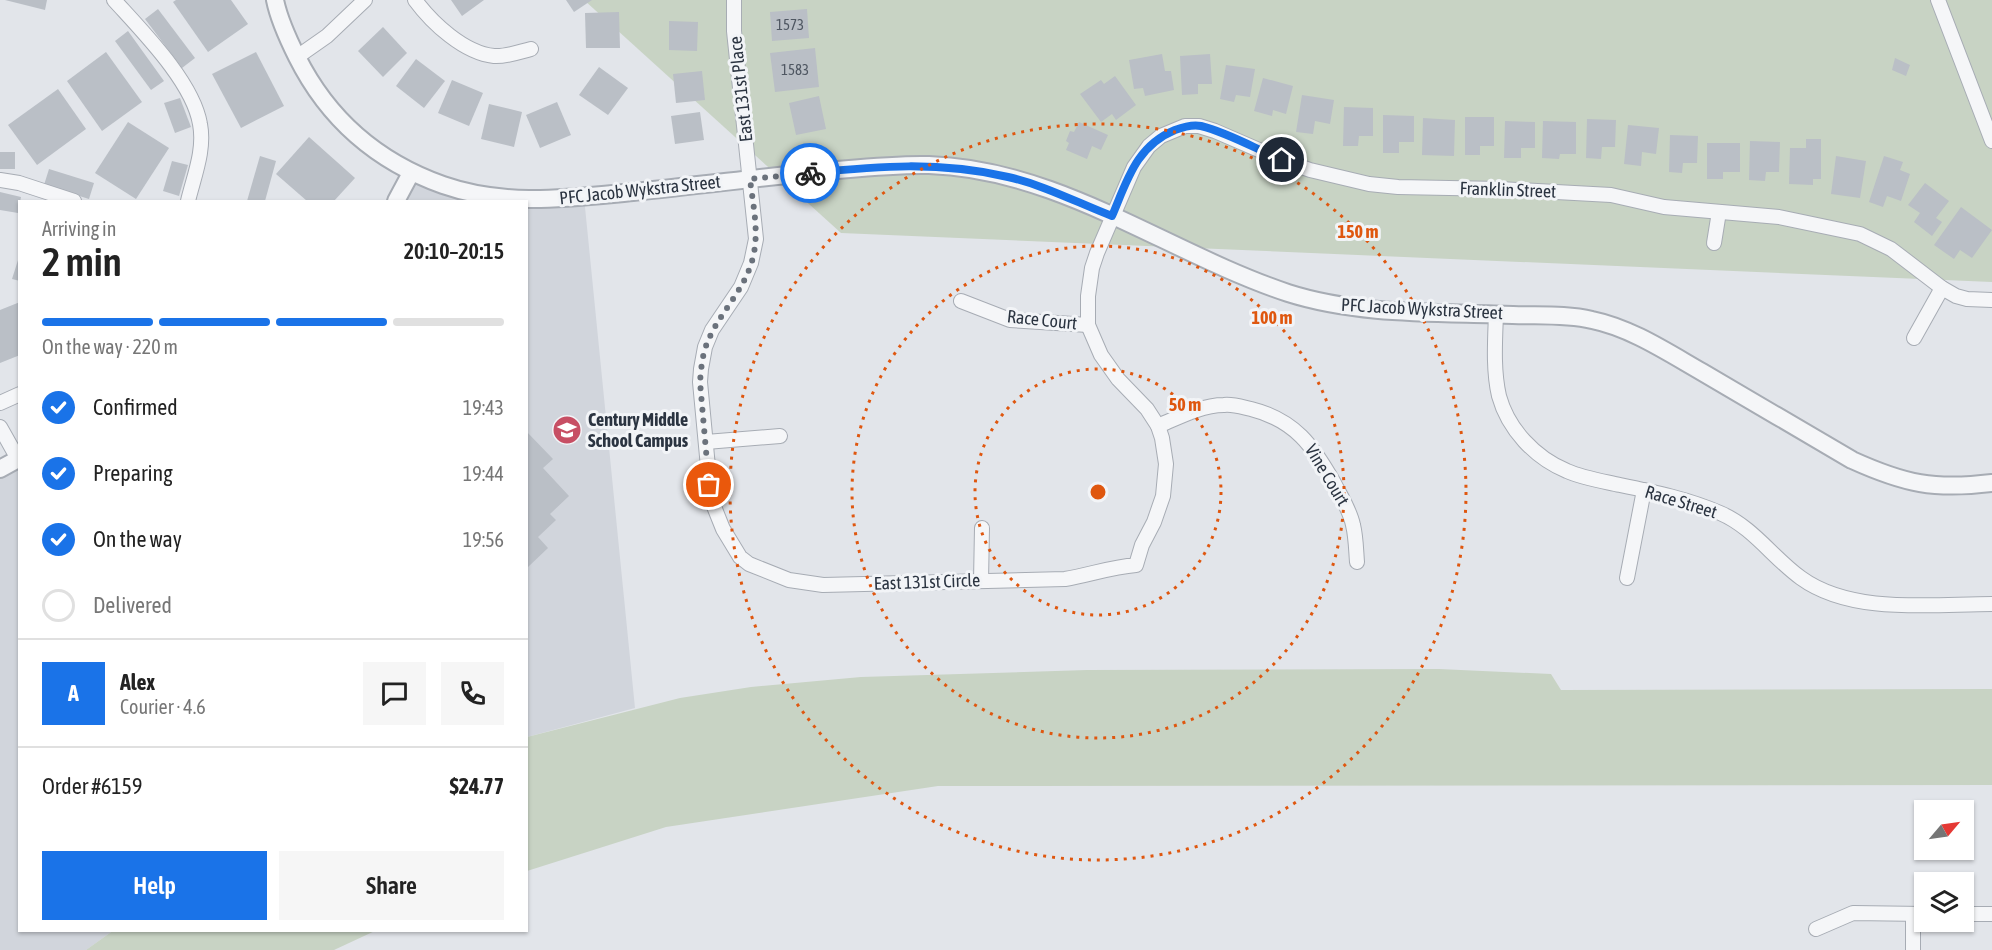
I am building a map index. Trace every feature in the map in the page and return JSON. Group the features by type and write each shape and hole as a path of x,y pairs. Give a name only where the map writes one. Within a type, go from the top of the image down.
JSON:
{"street":[{"path":"114,0 180,78 194,102 201,125 200,154 188,200"},
{"name":"PFC Jacob Wykstra Street","path":"275,0 289,42 297,57 317,93 344,125 382,156 411,173 470,193 525,200 584,197 870,167 930,165 1008,177 1031,183 1112,216 1234,271 1305,298 1350,307 1568,316 1607,324 1655,345 1852,460 1880,472 1912,483 1948,486 1992,483"},
{"path":"297,57 327,36 365,0"},
{"path":"415,0 436,26 468,47 492,56 506,56 531,49"},
{"name":"East 131st Place","path":"734,0 734,31 750,179"},
{"path":"1938,0 1992,141"},
{"name":"Franklin Street","path":"1112,216 1134,167 1149,146 1161,136 1185,126 1198,126 1310,170 1369,184 1611,195 1664,207 1779,217 1860,234 1891,249 1956,296 1992,300"},
{"path":"397,200 411,173"},
{"name":"East 131st Circle","path":"750,179 756,239 752,263 741,287 712,330 705,347 701,369 700,382 709,485 717,518 740,556 749,564 789,580 823,585 1065,579 1091,575 1113,567 1136,566 1142,545 1154,522 1163,496 1166,464 1158,426 1147,409 1118,379 1101,355 1088,325 1088,296 1092,268 1112,216"},
{"path":"0,180 19,183 71,200"},
{"path":"1714,243 1719,212"},
{"path":"1914,338 1942,288"},
{"name":"Race Court","path":"961,301 1010,320 1088,325"},
{"name":"Race Street","path":"1496,314 1495,356 1499,396 1510,421 1527,444 1542,457 1570,473 1702,505 1724,514 1761,541 1804,580 1836,596 1881,604 1992,604"},
{"path":"0,403 18,395"},
{"name":"Vine Court","path":"1158,426 1184,415 1225,405 1265,412 1282,420 1310,445 1348,510 1353,525 1358,562"},
{"path":"0,427 18,457"},
{"path":"706,442 780,436"},
{"path":"0,469 18,460"},
{"path":"1627,578 1644,490"},
{"path":"981,581 982,528"},
{"path":"1816,929 1853,914 1914,914"},
{"path":"1974,914 1992,914"},
{"path":"1913,950 1916,932"}],"shaded area":[{"name":"Century Middle School Campus","path":"411,173 445,185 584,197 635,708 528,737 528,200 397,200"},
{"path":"18,460 18,932 111,932 86,950 0,950 0,469"}],"green space":[{"path":"584,0 1992,0 1992,282 841,233"},
{"path":"1439,669 1551,674 1561,690 1992,689 1992,785 938,786 666,827 528,871 528,737 680,698 751,687 861,677 1087,670"},
{"path":"111,932 373,932 334,950 86,950"}],"building":[{"path":"5,0 47,0 45,10"},
{"path":"176,0 231,0 248,24 208,52 173,2"},
{"path":"451,0 484,0 462,16"},
{"path":"566,0 592,0 574,12"},
{"path":"158,9 195,58 182,68 145,19"},
{"path":"807,9 809,38 772,41 770,12"},
{"path":"619,12 620,48 586,48 585,13"},
{"path":"669,21 698,22 697,51 669,50"},
{"path":"383,27 407,53 383,77 358,51"},
{"path":"128,31 164,81 151,90 115,41"},
{"path":"815,48 819,87 775,92 770,53"},
{"path":"106,52 142,102 102,131 67,81"},
{"path":"256,52 284,106 241,128 212,74"},
{"path":"1162,54 1165,71 1171,71 1174,90 1145,96 1143,88 1134,89 1129,60"},
{"path":"1210,54 1212,84 1198,84 1198,94 1182,95 1180,56"},
{"path":"1895,58 1910,65 1906,76 1892,70"},
{"path":"416,59 445,81 424,108 396,86"},
{"path":"1226,65 1255,69 1250,97 1236,95 1234,102 1220,99"},
{"path":"599,67 628,88 608,115 579,95"},
{"path":"702,71 705,100 676,103 673,74"},
{"path":"1115,76 1136,105 1116,120 1112,114 1101,122 1080,94 1101,80 1104,84"},
{"path":"1263,78 1293,86 1286,114 1273,110 1272,116 1254,111"},
{"path":"452,80 483,93 469,126 438,113"},
{"path":"58,89 86,129 37,165 8,125"},
{"path":"1302,95 1334,100 1330,124 1315,121 1313,134 1296,132"},
{"path":"819,96 826,129 796,135 789,103"},
{"path":"180,98 191,127 175,133 164,103"},
{"path":"557,102 571,135 540,148 526,115"},
{"path":"489,104 522,112 514,147 481,139"},
{"path":"1344,107 1373,108 1373,136 1359,136 1358,146 1343,146"},
{"path":"700,112 704,140 675,144 671,116"},
{"path":"1383,115 1414,116 1414,142 1399,142 1399,153 1383,153"},
{"path":"1465,117 1494,117 1494,146 1480,146 1480,155 1465,155"},
{"path":"1423,118 1455,120 1454,156 1422,155"},
{"path":"1587,119 1616,120 1615,147 1602,147 1601,159 1586,158"},
{"path":"1505,121 1535,122 1535,148 1521,148 1521,158 1504,158"},
{"path":"1543,121 1576,122 1576,154 1560,154 1559,159 1542,158"},
{"path":"128,122 169,148 136,199 95,173"},
{"path":"1079,122 1108,135 1101,150 1092,146 1087,159 1066,150 1069,143 1066,141 1070,131 1074,132"},
{"path":"1628,125 1659,128 1656,154 1642,152 1641,166 1624,164"},
{"path":"1670,135 1698,136 1697,163 1683,163 1682,173 1669,172"},
{"path":"309,137 355,178 335,200 306,200 276,174"},
{"path":"1806,139 1821,139 1821,179 1813,179 1813,185 1789,184 1790,148 1806,148"},
{"path":"1750,141 1780,142 1779,172 1766,172 1765,181 1749,180"},
{"path":"1707,143 1740,143 1740,172 1723,172 1723,179 1707,179"},
{"path":"0,152 15,152 15,169 0,169"},
{"path":"260,156 276,161 265,200 247,200"},
{"path":"1836,156 1866,161 1860,198 1831,194"},
{"path":"1884,156 1903,162 1900,170 1910,174 1901,201 1887,196 1883,207 1869,202"},
{"path":"172,161 188,165 179,196 163,191"},
{"path":"49,169 94,183 89,199 44,185"},
{"path":"1925,183 1949,201 1936,218 1942,222 1932,236 1914,222 1920,213 1908,205"},
{"path":"0,192 21,197 18,200 18,213 0,210"},
{"path":"1961,207 1992,230 1972,258 1960,250 1954,259 1934,245"},
{"path":"18,260 18,280 12,279"},
{"path":"18,303 18,356 0,363 0,310"},
{"path":"528,433 553,459 543,468 569,496 550,514 556,520 538,537 548,548 528,567"}],"way so far":[{"path":"709,485 700,382 701,369 705,347 712,330 741,287 752,263 756,239 750,179 810,173"}],"place":[{"name":"Century Middle School Campus","path":"567,430"}],"route":[{"path":"810,173 870,167 930,165 963,169 1031,183 1112,216 1141,155 1161,136 1185,126 1198,126 1215,131 1282,160"}]}
